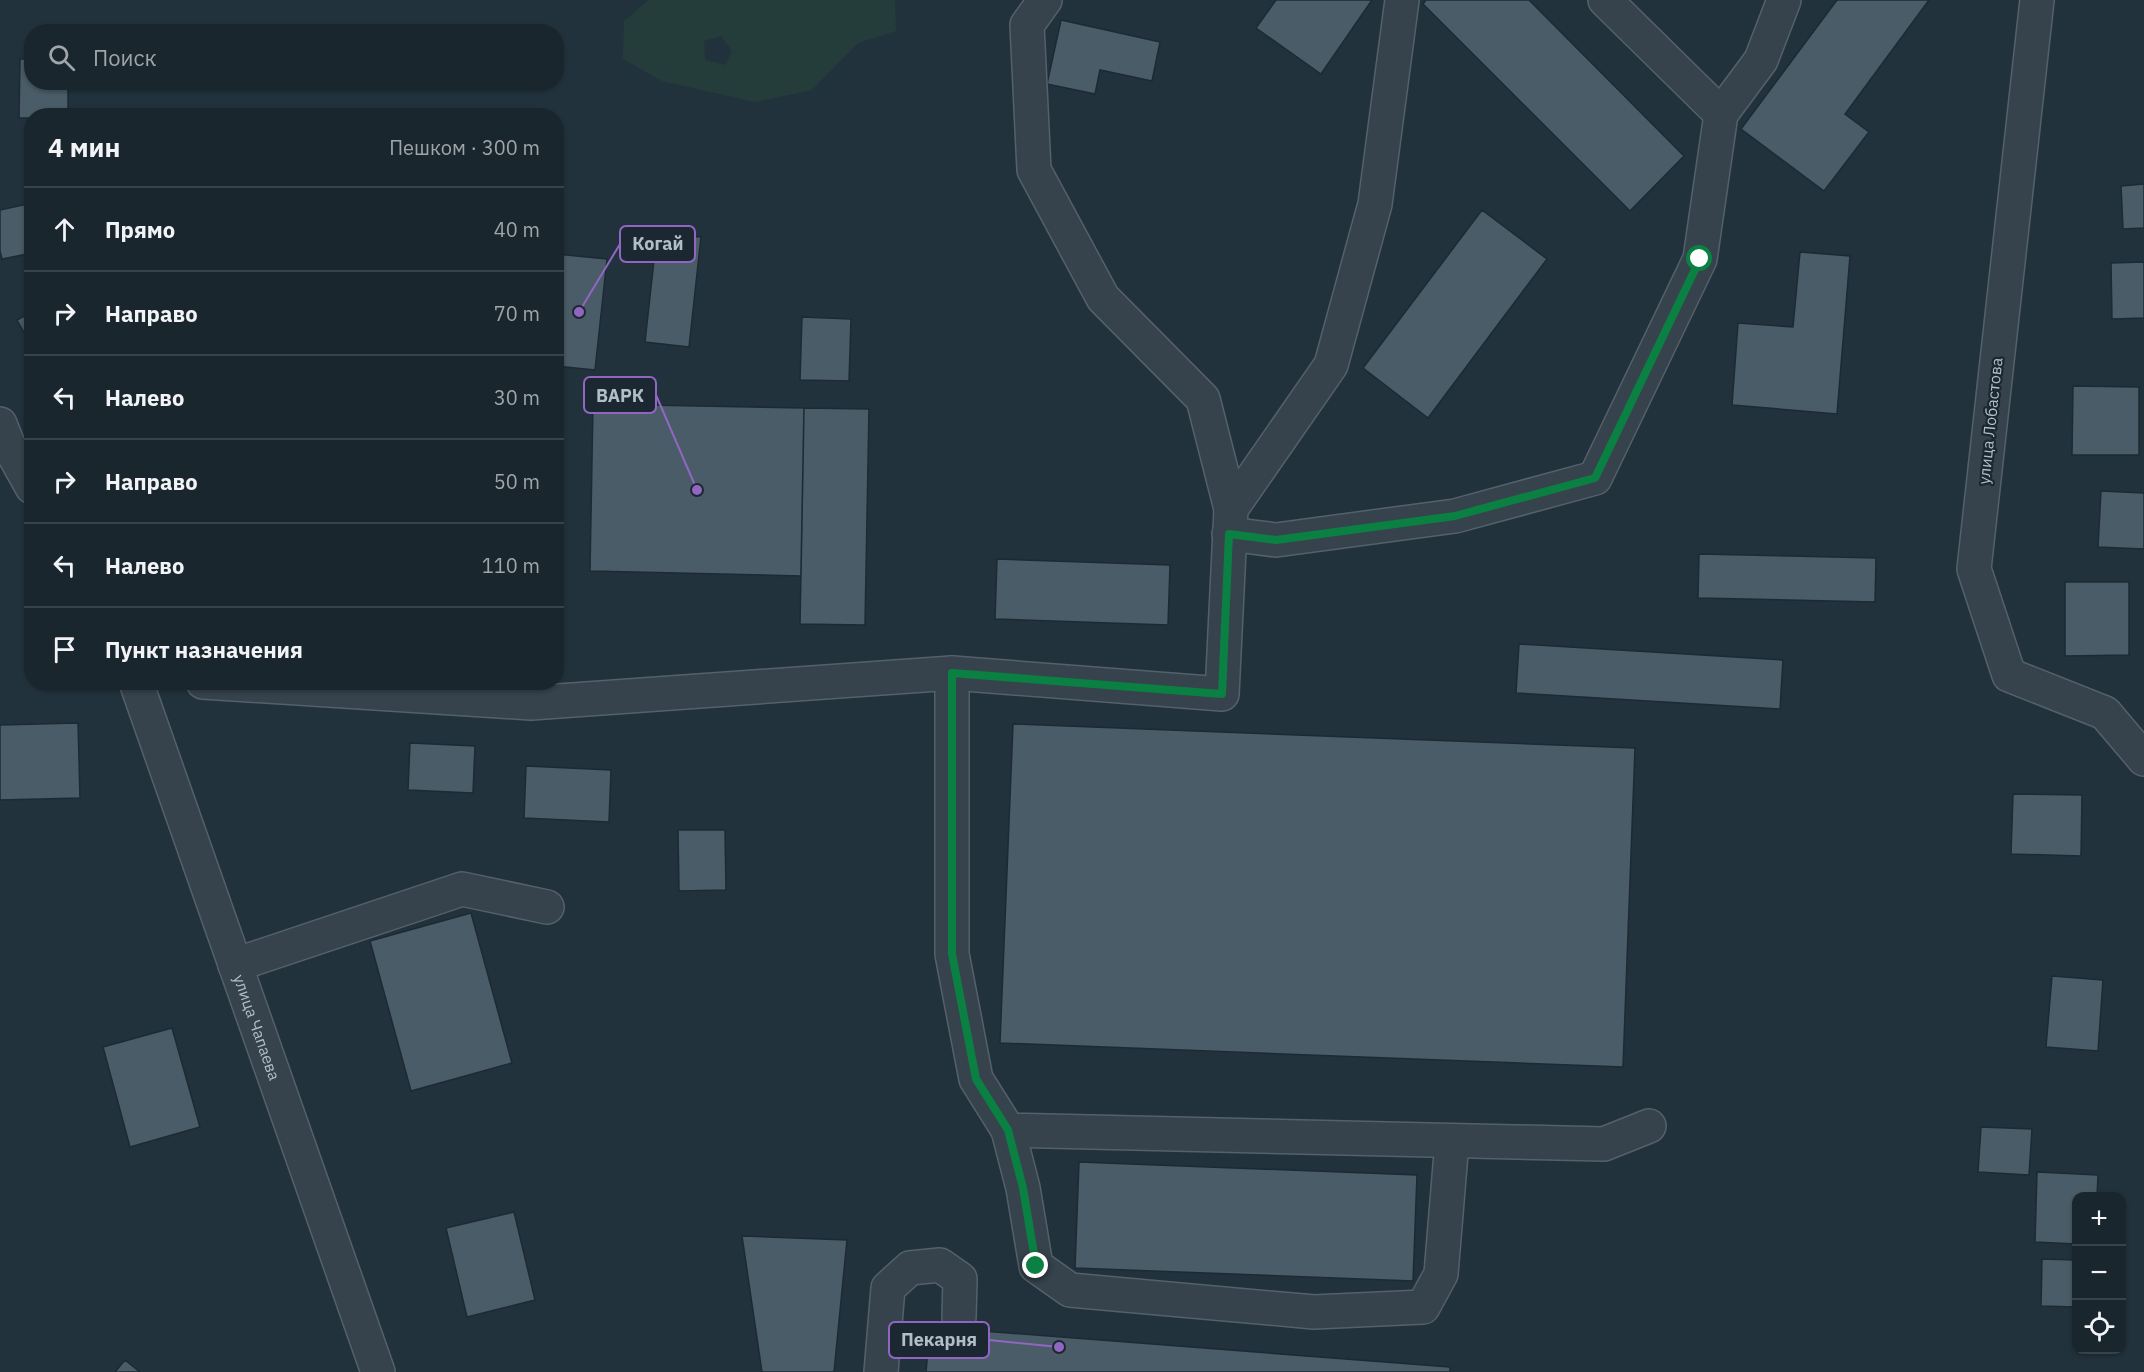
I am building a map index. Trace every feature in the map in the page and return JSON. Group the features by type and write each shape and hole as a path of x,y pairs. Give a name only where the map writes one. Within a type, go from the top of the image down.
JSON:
{"street":[{"path":"328,690 531,703 952,673 1222,694 1230,521 1203,399 1103,298 1034,170 1027,25 1046,0"},
{"path":"1230,521 1331,365 1375,204 1402,0"},
{"path":"1605,0 1721,114"},
{"path":"1230,521 1276,540 1455,516 1595,478 1700,259 1721,114 1761,60 1784,0"},
{"name":"улица Лобастова","path":"2037,0 1974,569 2009,675 2104,712 2144,759"},
{"path":"0,424 24,473"},
{"path":"952,673 952,954 976,1079 1008,1130 1023,1188 1036,1266 1070,1290 1314,1312 1423,1307 1441,1274 1452,1141"},
{"name":"улица Чапаева","path":"139,690 378,1372"},
{"path":"235,965 462,889 547,907"},
{"path":"1008,1130 1605,1144 1649,1126"},
{"path":"880,1372 888,1288 910,1268 940,1265 960,1279 959,1317"}],"green space":[{"path":"649,0 895,0 896,31 858,43 812,90 755,102 662,81 623,59 624,21","holes":["721,36 732,51 725,65 705,60 704,41"]}],"building":[{"path":"1276,0 1372,0 1321,74 1256,28"},
{"path":"1426,0 1529,0 1684,156 1630,211 1423,4"},
{"path":"1837,0 1929,0 1845,114 1869,132 1824,191 1741,129"},
{"path":"1061,20 1160,42 1152,81 1100,70 1095,94 1047,84"},
{"path":"20,59 24,59 24,90 68,90 68,108 24,108 24,118 19,118"},
{"path":"2144,184 2144,228 2123,229 2121,186"},
{"path":"24,205 24,255 2,259 0,210"},
{"path":"1482,210 1547,259 1428,418 1363,368"},
{"path":"657,233 701,237 689,347 645,342"},
{"path":"1800,252 1850,256 1837,414 1732,405 1738,323 1793,327"},
{"path":"564,255 607,259 595,370 564,367"},
{"path":"2144,262 2144,318 2112,319 2111,263"},
{"path":"24,316 24,332 17,320"},
{"path":"802,317 851,319 849,381 800,380"},
{"path":"2073,386 2139,387 2139,455 2072,455"},
{"path":"593,404 804,408 801,576 590,571"},
{"path":"804,408 869,409 865,625 800,624"},
{"path":"2101,491 2144,493 2144,549 2098,547"},
{"path":"1699,554 1876,558 1875,602 1698,598"},
{"path":"997,559 1170,565 1168,625 995,619"},
{"path":"2065,582 2129,582 2129,655 2065,656"},
{"path":"1519,644 1783,660 1780,709 1516,693"},
{"path":"78,723 80,798 0,800 0,725"},
{"path":"1013,724 1635,748 1623,1067 1000,1043"},
{"path":"410,743 475,746 473,793 408,790"},
{"path":"526,766 611,770 609,822 524,818"},
{"path":"2013,794 2082,795 2081,856 2011,854"},
{"path":"678,830 725,830 726,890 679,891"},
{"path":"471,913 512,1063 411,1091 370,941"},
{"path":"2052,976 2103,980 2098,1051 2046,1047"},
{"path":"172,1028 200,1127 130,1147 103,1047"},
{"path":"1981,1127 2032,1129 2029,1175 1978,1172"},
{"path":"1079,1162 1417,1175 1413,1281 1075,1268"},
{"path":"2037,1172 2098,1175 2097,1192 2072,1192 2072,1244 2035,1242"},
{"path":"514,1212 535,1300 467,1317 446,1228"},
{"path":"742,1236 847,1240 834,1372 762,1372"},
{"path":"2042,1259 2072,1260 2072,1307 2041,1306"},
{"path":"930,1327 1450,1367 1450,1372 926,1372"},
{"path":"125,1360 140,1372 115,1372"}],"place":[{"name":"Когай","path":"579,312"},
{"name":"ВАРК","path":"697,490"},
{"name":"Пекарня","path":"1059,1347"}],"route":[{"path":"1036,1266 1023,1188 1008,1130 976,1079 952,954 952,673 1222,694 1229,534 1276,540 1455,516 1595,478 1700,259"}]}
